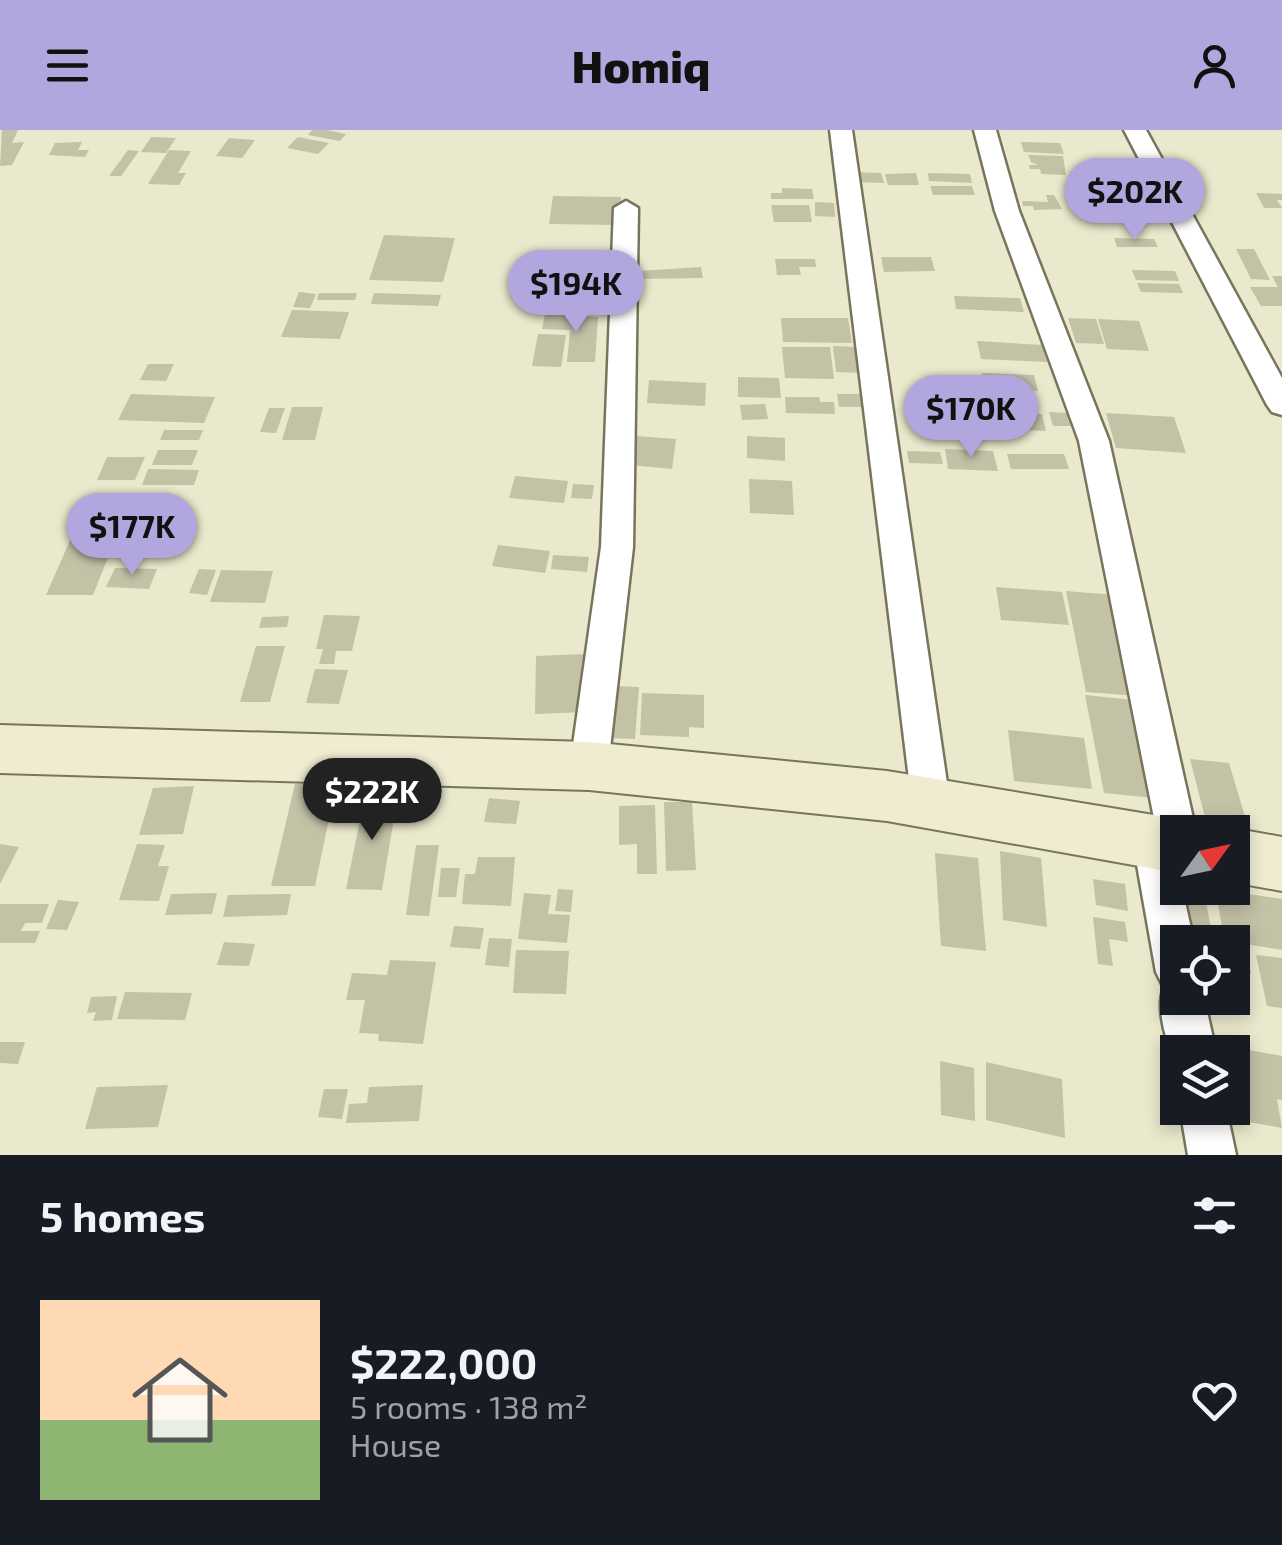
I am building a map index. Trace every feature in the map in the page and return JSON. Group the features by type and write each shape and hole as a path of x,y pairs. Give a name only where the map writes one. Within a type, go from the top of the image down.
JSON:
{"street":[{"path":"841,130 931,804"},
{"path":"985,130 1007,211 1094,441 1165,815"},
{"path":"1135,130 1282,406"},
{"path":"589,766 618,547 626,208"},
{"path":"0,749 589,766 931,804 1160,841"},
{"path":"1250,859 1282,864"},
{"path":"1206,1125 1212,1155"}],"building":[{"path":"2,130 18,130 12,143 24,142 12,165 0,166"},
{"path":"312,130 346,134 340,141 308,135"},
{"path":"151,137 176,138 166,153 141,152"},
{"path":"298,137 329,143 318,154 287,148"},
{"path":"229,138 255,140 242,158 216,156"},
{"path":"82,142 78,150 89,150 85,157 49,155 55,143"},
{"path":"1021,142 1060,143 1064,154 1024,152"},
{"path":"128,150 139,151 121,176 109,176"},
{"path":"169,150 191,151 178,173 186,173 179,185 148,184"},
{"path":"1028,155 1063,156 1066,175 1041,174 1040,169 1030,169 1029,165 1038,165"},
{"path":"853,172 881,173 884,183 855,182"},
{"path":"916,173 919,185 888,185 885,174"},
{"path":"928,173 970,174 972,183 929,181"},
{"path":"930,186 972,186 975,195 933,195"},
{"path":"1093,186 1122,194 1117,206 1088,198"},
{"path":"782,188 812,189 814,199 771,199 771,193 782,193"},
{"path":"1256,193 1282,194 1282,200 1277,200 1282,208 1264,208"},
{"path":"1046,195 1054,195 1062,209 1034,210 1033,206 1023,206 1022,201 1048,202"},
{"path":"553,196 621,197 620,225 549,224"},
{"path":"815,202 834,203 835,217 815,216"},
{"path":"771,205 809,205 812,222 774,222"},
{"path":"384,235 455,238 443,282 369,280"},
{"path":"1114,238 1154,239 1158,247 1117,247"},
{"path":"1236,249 1254,249 1270,280 1251,279"},
{"path":"881,257 931,257 935,271 884,272"},
{"path":"775,259 815,259 816,267 799,267 801,275 777,275"},
{"path":"701,267 703,278 639,279 639,271"},
{"path":"1132,270 1175,271 1179,281 1136,280"},
{"path":"1272,276 1282,276 1282,306 1261,306 1250,287 1278,287"},
{"path":"1137,283 1179,284 1183,293 1141,292"},
{"path":"299,292 316,294 310,308 293,307"},
{"path":"319,293 357,293 355,300 317,300"},
{"path":"374,293 441,295 438,306 371,304"},
{"path":"954,296 1020,298 1024,312 956,309"},
{"path":"292,310 349,312 340,339 281,337"},
{"path":"545,314 598,317 595,362 567,362 570,330 542,329"},
{"path":"781,318 848,318 852,343 783,342"},
{"path":"1068,318 1096,319 1104,344 1076,343"},
{"path":"1098,319 1139,321 1149,351 1107,349"},
{"path":"538,334 566,335 561,367 532,366"},
{"path":"977,341 1042,345 1047,362 981,359"},
{"path":"833,346 857,347 861,373 836,372"},
{"path":"782,347 830,347 834,379 785,378"},
{"path":"148,364 174,364 166,381 140,380"},
{"path":"982,373 1034,375 1038,391 985,388"},
{"path":"738,377 779,378 781,398 738,397"},
{"path":"649,380 706,383 705,406 647,403"},
{"path":"131,394 215,397 204,423 118,420"},
{"path":"837,394 863,394 865,407 839,407"},
{"path":"785,397 819,397 820,402 834,402 835,414 786,413"},
{"path":"765,404 768,419 742,420 740,405"},
{"path":"292,407 323,407 315,440 282,440"},
{"path":"269,408 285,408 276,433 260,432"},
{"path":"993,411 1042,414 1046,431 997,429"},
{"path":"1049,412 1069,413 1073,426 1053,426"},
{"path":"1106,413 1174,417 1186,453 1116,448"},
{"path":"164,430 203,430 199,440 160,440"},
{"path":"636,436 676,439 672,469 631,465"},
{"path":"747,436 785,438 785,461 747,458"},
{"path":"945,449 993,451 998,471 948,469"},
{"path":"158,450 198,450 192,465 152,465"},
{"path":"907,451 940,452 943,464 909,463"},
{"path":"1007,454 1064,454 1069,469 1011,469"},
{"path":"107,457 145,457 135,480 97,480"},
{"path":"148,469 199,470 194,485 142,485"},
{"path":"515,476 568,481 564,503 509,498"},
{"path":"749,479 792,481 794,515 750,513"},
{"path":"573,484 594,485 592,499 571,498"},
{"path":"138,506 191,507 186,522 132,522"},
{"path":"79,520 123,520 93,595 46,595"},
{"path":"132,527 168,528 156,558 118,557"},
{"path":"498,545 550,551 545,573 492,566"},
{"path":"553,555 589,557 587,572 551,569"},
{"path":"115,568 157,569 149,589 106,587"},
{"path":"199,569 216,570 207,595 189,593"},
{"path":"221,570 273,571 265,603 210,602"},
{"path":"996,587 1062,592 1069,625 1001,620"},
{"path":"1066,591 1115,595 1139,696 1086,692"},
{"path":"324,615 360,616 352,651 336,651 334,664 319,664 323,649 316,649"},
{"path":"289,616 287,627 259,628 262,617"},
{"path":"256,646 285,646 270,702 240,702"},
{"path":"586,654 587,712 535,714 536,656"},
{"path":"315,669 348,670 339,704 306,703"},
{"path":"614,686 639,687 635,739 609,738"},
{"path":"642,693 704,695 704,728 689,727 689,737 640,735"},
{"path":"1085,695 1143,701 1164,799 1104,793"},
{"path":"1008,730 1084,738 1092,789 1014,781"},
{"path":"1190,759 1229,763 1245,815 1204,815"},
{"path":"295,784 336,785 315,886 271,886"},
{"path":"194,786 183,834 139,835 153,788"},
{"path":"366,791 390,792 388,806 396,806 382,890 346,889"},
{"path":"489,798 520,801 516,824 484,822"},
{"path":"664,802 692,802 696,870 666,871"},
{"path":"655,805 657,874 637,874 637,844 619,845 619,806"},
{"path":"0,844 19,847 0,884"},
{"path":"137,844 165,845 158,866 169,866 159,901 119,900"},
{"path":"416,845 439,845 429,916 406,915"},
{"path":"1000,851 1041,858 1047,927 1003,920"},
{"path":"935,853 978,858 986,951 941,946"},
{"path":"478,857 515,857 511,906 462,904 465,874 475,874"},
{"path":"441,868 460,868 456,897 438,897"},
{"path":"1093,879 1125,884 1128,911 1096,905"},
{"path":"558,889 573,890 571,912 555,911"},
{"path":"217,893 212,914 165,915 171,894"},
{"path":"524,893 551,895 548,914 570,915 567,943 518,939"},
{"path":"291,894 287,915 223,917 228,895"},
{"path":"1250,894 1282,899 1282,950 1250,945 1250,925 1222,925 1218,905 1250,905"},
{"path":"58,900 79,902 67,930 46,929"},
{"path":"0,904 49,904 42,923 25,923 21,931 40,931 35,943 0,943"},
{"path":"1177,905 1207,905 1210,925 1180,925"},
{"path":"1093,917 1125,922 1128,942 1109,939 1113,966 1098,964"},
{"path":"454,926 484,928 480,949 450,947"},
{"path":"489,938 512,939 509,967 485,965"},
{"path":"224,942 255,944 249,966 217,965"},
{"path":"516,950 569,951 566,994 513,993"},
{"path":"1256,955 1282,958 1282,1008 1267,1006"},
{"path":"390,960 436,962 423,1044 378,1041 379,1034 359,1033 365,1000 346,1000 352,973 387,975"},
{"path":"125,992 192,993 185,1020 117,1019"},
{"path":"117,996 112,1020 93,1021 96,1012 87,1013 91,997"},
{"path":"0,1042 25,1042 18,1064 0,1063"},
{"path":"1250,1050 1282,1056 1282,1100 1277,1099 1282,1128 1250,1122"},
{"path":"940,1061 974,1068 975,1121 941,1115"},
{"path":"986,1062 1062,1079 1065,1138 986,1120"},
{"path":"168,1085 158,1127 85,1129 97,1087"},
{"path":"423,1085 419,1121 346,1123 349,1104 367,1103 369,1087"},
{"path":"324,1089 348,1089 342,1119 318,1117"}]}
